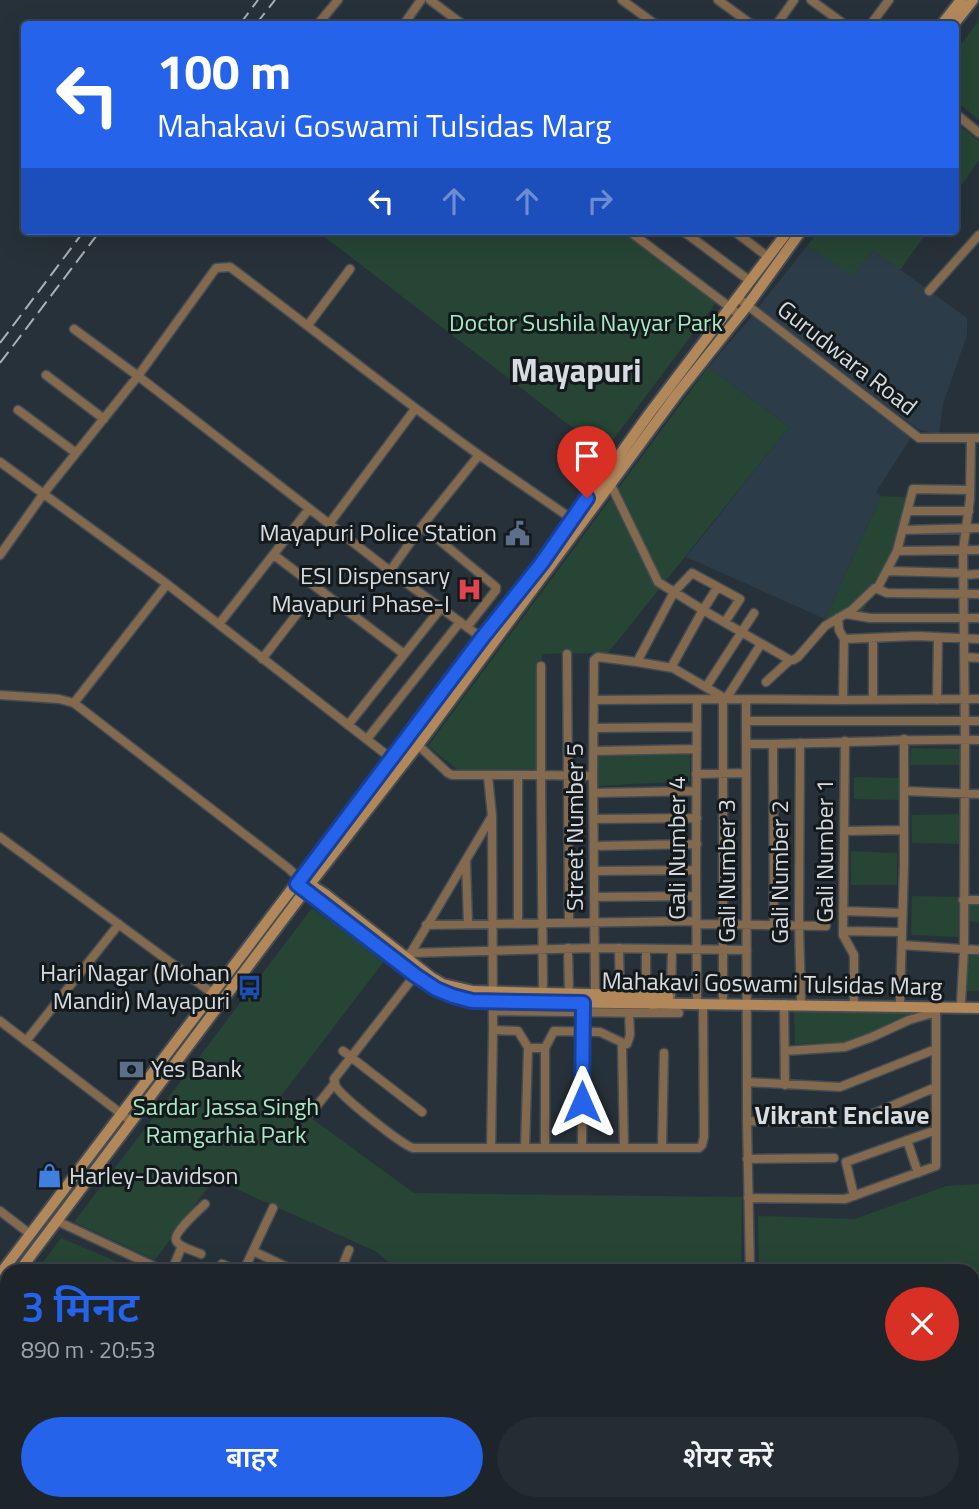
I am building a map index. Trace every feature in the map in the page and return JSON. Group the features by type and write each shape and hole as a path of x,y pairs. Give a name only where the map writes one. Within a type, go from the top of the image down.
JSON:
{"main road":[{"path":"944,21 961,0"},
{"path":"956,21 973,0"},
{"path":"743,302 750,281 785,235"},
{"path":"25,1264 223,1001 303,882 392,759 541,564 649,414 798,235"},
{"path":"8,1264 212,993 418,745 611,485 735,312"},
{"name":"Mahakavi Goswami Tulsidas Marg","path":"303,882 325,894 443,984 493,1001 543,993 569,994 583,1003"},
{"name":"Mahakavi Goswami Tulsidas Marg","path":"303,882 415,975 436,989 472,1001 651,1004 723,998 784,1004 900,1001 936,1007 961,1002 979,1005"},
{"name":"Mahakavi Goswami Tulsidas Marg","path":"583,1003 596,994 620,995 651,1004 671,996 700,1000 801,1000 936,1007 979,1005"}],"street":[{"path":"320,21 338,0"},
{"path":"406,21 421,0"},
{"path":"430,0 458,21"},
{"path":"622,0 651,21"},
{"path":"718,0 747,21"},
{"path":"779,21 794,0"},
{"path":"811,0 840,21"},
{"path":"873,21 889,0"},
{"path":"959,116 979,133"},
{"path":"634,235 735,312"},
{"path":"688,235 750,281"},
{"path":"739,235 768,257"},
{"path":"929,290 979,235"},
{"path":"0,555 44,493 138,376 219,267 230,267 415,409 572,519"},
{"path":"308,325 350,270"},
{"name":"Gurudwara Road","path":"743,302 919,438 975,438"},
{"path":"74,329 390,571 482,638"},
{"path":"46,375 104,419"},
{"path":"329,524 415,409"},
{"path":"18,410 76,453"},
{"path":"961,1002 965,793 963,550 973,496 975,438"},
{"path":"390,571 422,526 479,456"},
{"path":"0,462 167,584 392,759"},
{"path":"611,485 658,582 790,660"},
{"path":"877,589 897,551 913,489 973,496"},
{"path":"219,624 309,509"},
{"path":"908,511 969,511"},
{"path":"367,739 496,590 496,587 422,526"},
{"path":"902,530 979,528"},
{"path":"897,551 979,550"},
{"path":"274,555 404,654"},
{"path":"887,571 979,574"},
{"path":"724,699 673,668 637,662 674,592 692,573 740,599 725,622"},
{"path":"74,703 167,584"},
{"path":"673,668 702,610 717,588"},
{"path":"766,682 797,657 825,626 842,616 872,590 887,593 979,594"},
{"path":"348,725 441,608"},
{"path":"262,659 300,610"},
{"path":"706,687 754,613"},
{"path":"842,616 979,618"},
{"path":"842,616 839,630 844,639 843,701"},
{"path":"844,639 938,636 979,639"},
{"path":"937,700 938,636"},
{"path":"873,638 873,700"},
{"path":"723,998 724,699 761,644"},
{"path":"567,654 569,923"},
{"name":"Street Number 5","path":"596,994 594,660 598,657 637,662"},
{"path":"965,657 979,658"},
{"path":"541,666 543,993"},
{"path":"0,695 59,699 74,703 303,882"},
{"name":"Gali Number 4","path":"662,1148 699,1148 704,1142 696,950 697,699"},
{"path":"594,700 979,699"},
{"name":"Gali Number 3","path":"746,700 747,1159 750,1264"},
{"path":"746,720 979,721"},
{"path":"594,728 697,727"},
{"path":"746,744 904,739 979,740"},
{"path":"900,1001 904,739"},
{"name":"Gali Number 1","path":"845,741 843,931 854,955 854,1003"},
{"name":"Gali Number 2","path":"800,743 801,1000"},
{"path":"773,744 774,925"},
{"path":"418,745 452,775 593,776"},
{"path":"594,751 696,749"},
{"path":"696,774 746,774"},
{"path":"488,776 492,816 491,1148"},
{"path":"518,776 518,924"},
{"path":"594,793 696,791"},
{"path":"904,791 979,794"},
{"path":"409,956 492,816"},
{"path":"594,819 696,818"},
{"path":"844,831 904,830"},
{"path":"0,837 223,1001"},
{"path":"594,846 696,845"},
{"path":"466,859 468,924"},
{"path":"595,870 696,870"},
{"path":"594,897 696,896"},
{"path":"963,900 979,900"},
{"path":"843,911 902,913"},
{"path":"426,925 595,922 826,926"},
{"path":"26,1041 118,924"},
{"path":"843,931 902,932"},
{"path":"902,945 979,950"},
{"path":"409,956 543,948 747,950"},
{"path":"568,948 569,994"},
{"path":"618,948 620,995"},
{"path":"646,948 651,1004"},
{"path":"671,996 672,949"},
{"path":"415,975 336,1076 335,1083 336,1087 372,1120 409,1147 662,1148 664,1053"},
{"path":"582,1148 583,1003 629,1013 651,1004 679,1013"},
{"path":"784,1004 785,1085"},
{"path":"748,1198 845,1199 936,1166 936,1007 845,1047 785,1051"},
{"path":"622,1045 629,1042 629,1013"},
{"path":"0,1021 132,1122"},
{"path":"493,1030 518,1031 529,1048 525,1148"},
{"path":"545,1148 545,1048 554,1031 604,1034 621,1042 624,1148"},
{"path":"529,1048 545,1048"},
{"path":"747,1082 840,1087 936,1049"},
{"path":"343,1051 422,1112"},
{"path":"312,1113 335,1083"},
{"path":"854,1122 936,1087"},
{"path":"747,1121 831,1123"},
{"path":"854,1196 846,1162 936,1130"},
{"path":"907,1140 918,1173"},
{"path":"747,1159 834,1158"},
{"path":"201,1254 182,1246 176,1241 176,1234 205,1204"},
{"path":"249,1264 274,1208"},
{"path":"0,1211 30,1234"},
{"path":"57,1221 149,1264"},
{"path":"174,1264 182,1246"},
{"path":"343,1264 349,1250"},
{"path":"253,1251 278,1264"}],"shaded area":[{"path":"807,246 853,275 873,250 967,318 967,335 943,404 939,434 919,430 758,308"},
{"path":"754,314 912,436 876,492 881,496 825,619 686,557 789,427 708,367"}],"green space":[{"path":"979,20 979,120 959,103 959,47"},
{"path":"959,125 979,141 979,160 959,189"},
{"name":"Doctor Sushila Nayyar Park","path":"322,235 636,235 721,296 604,452"},
{"path":"815,235 925,235 900,270 873,250 853,276 807,246"},
{"name":"Doctor Sushila Nayyar Park","path":"708,367 789,427 608,653 542,654 540,769 459,771 428,746"},
{"path":"881,496 905,497 897,553 860,616 825,619"},
{"path":"911,748 961,749 961,765 910,765"},
{"path":"597,754 690,754 690,781 596,786"},
{"path":"854,777 900,778 899,800 854,799"},
{"path":"959,814 959,844 912,843 911,815"},
{"path":"851,851 897,853 897,885 851,885"},
{"path":"968,895 979,896 979,922 967,921"},
{"path":"912,896 959,897 958,937 911,935"},
{"name":"Sardar Jassa Singh Ramgarhia Park","path":"312,908 385,960 281,1096 414,1193 742,1197 741,1264 391,1264 375,1251 214,1179 155,1260 74,1222"},
{"path":"966,948 979,949 979,991 965,991"},
{"path":"794,1011 923,1012 841,1043 795,1044"},
{"path":"979,1184 979,1264 759,1264 758,1216 855,1219 946,1186"},
{"path":"61,1238 123,1264 42,1264"}],"railway":[{"path":"242,21 258,0"},
{"path":"258,21 275,0"},
{"path":"0,343 81,235"},
{"path":"0,363 97,235"}],"place":[{"name":"Mayapuri Police Station","path":"517,533"},
{"name":"ESI Dispensary Mayapuri Phase-I","path":"470,590"},
{"name":"Hari Nagar (Mohan Mandir) Mayapuri","path":"250,987"},
{"name":"Yes Bank","path":"131,1069"},
{"name":"Harley-Davidson","path":"49,1176"}],"district":[{"name":"Mayapuri","path":"576,371"},
{"name":"Vikrant Enclave","path":"842,1115"}],"route":[{"path":"582,1102 583,1003 472,1001 436,989 297,884 541,564 587,498"}]}
